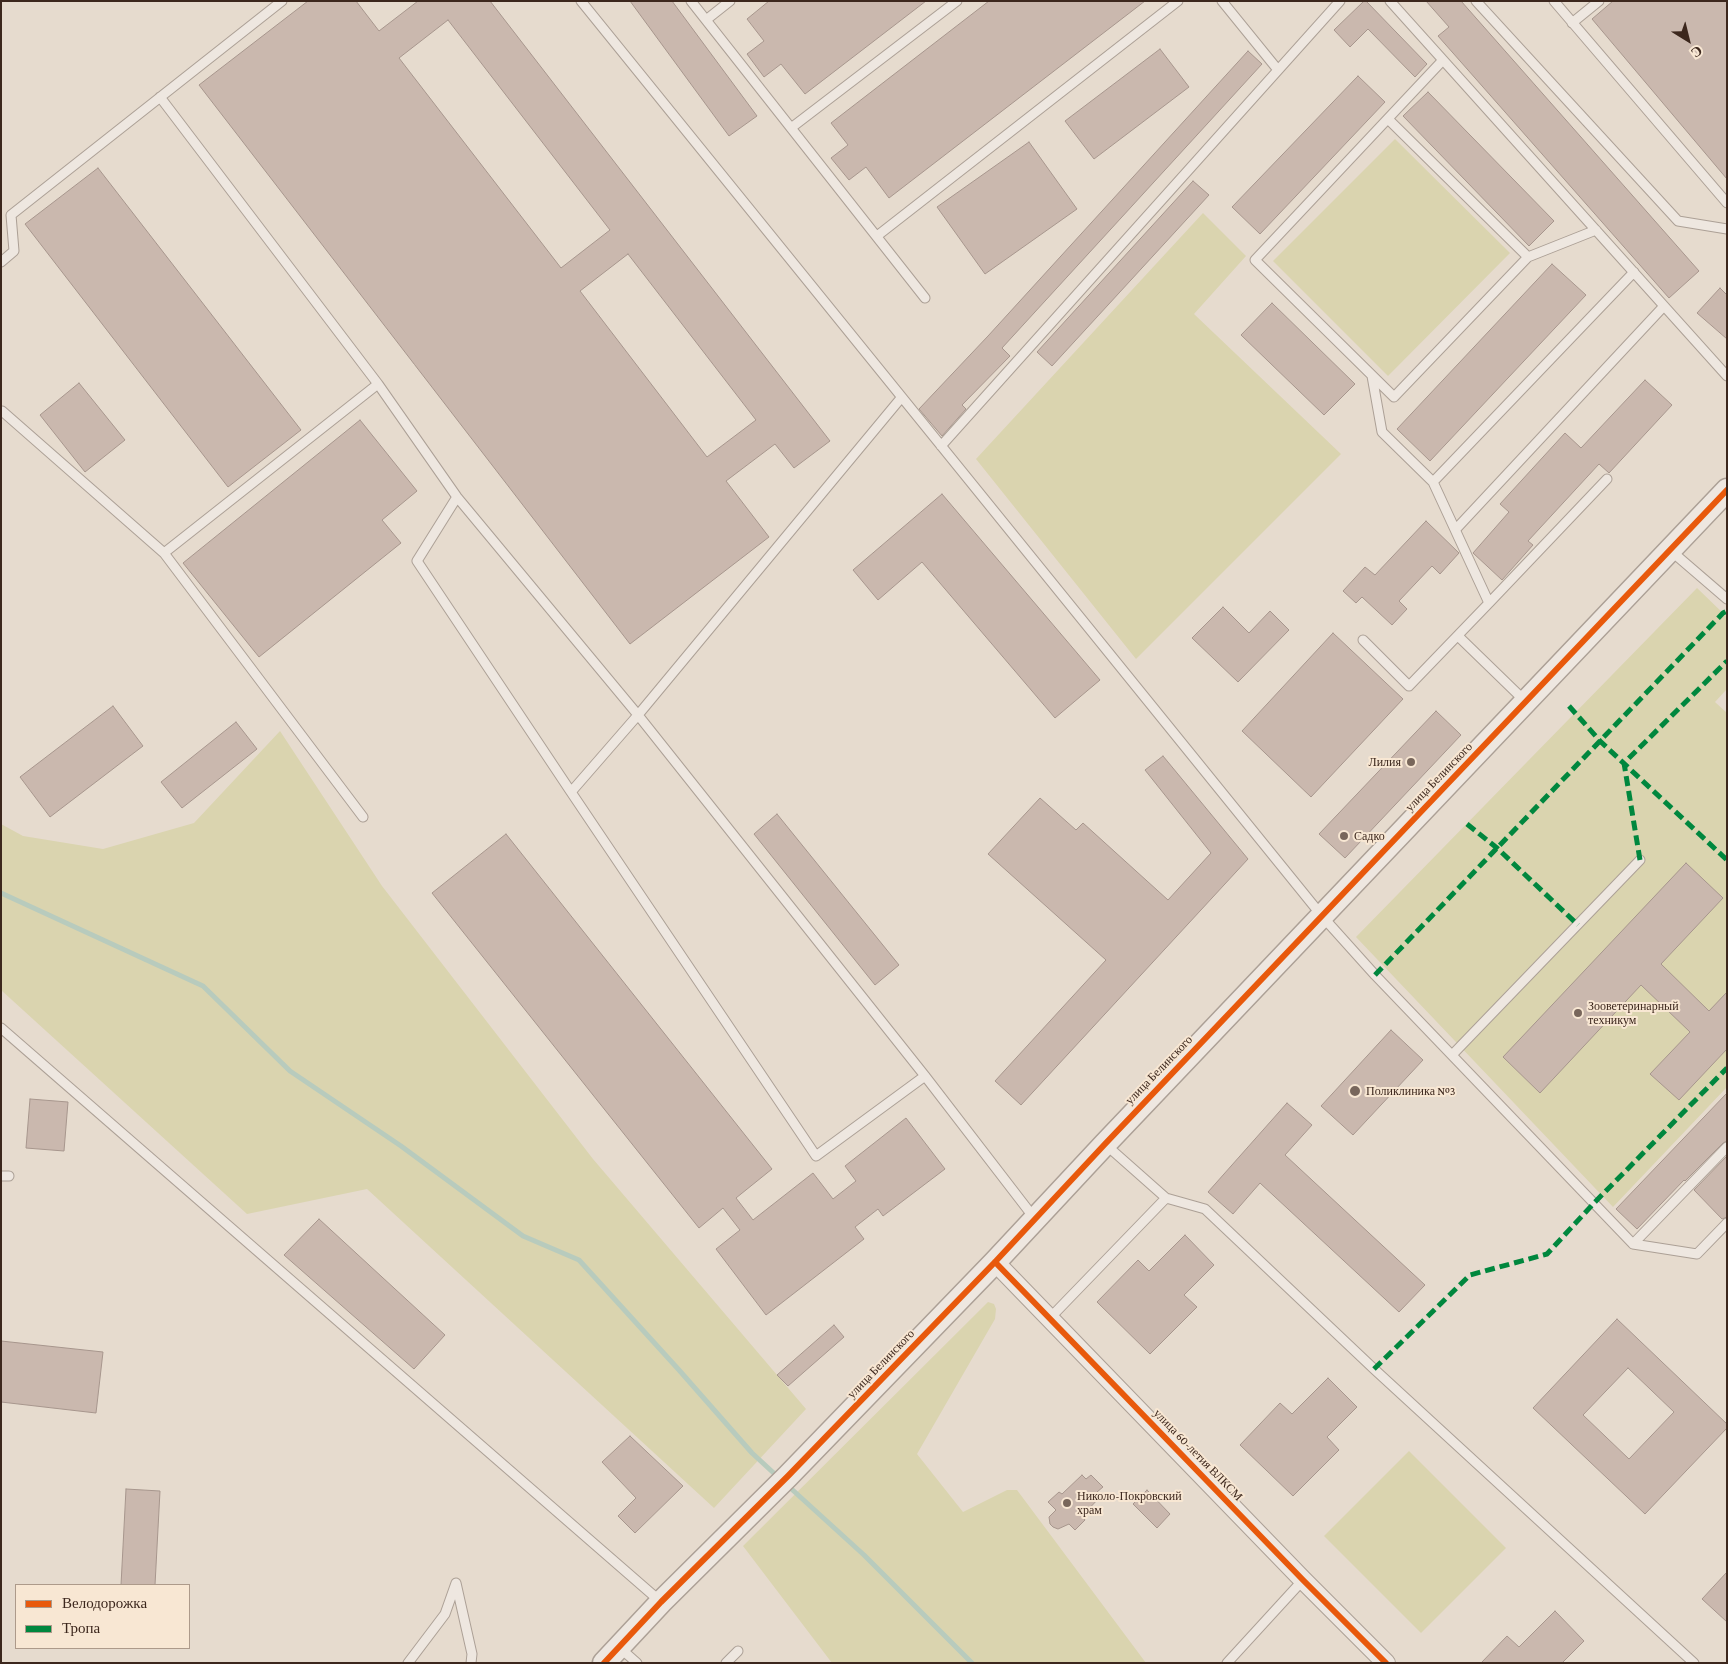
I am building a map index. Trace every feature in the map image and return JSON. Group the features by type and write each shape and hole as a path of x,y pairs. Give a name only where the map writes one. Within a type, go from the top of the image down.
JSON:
{"street":[{"name":"улица Белинского","path":"612,1655 661,1602 781,1482 995,1262 1727,490"},
{"name":"улица 60-летия ВЛКСМ","path":"995,1262 1386,1663"}],"lane":[{"path":"1,262 14,251 11,215 282,1"},
{"path":"581,1 1322,916 1452,1055 1633,1244 1696,1254 1727,1223"},
{"path":"691,1 925,298"},
{"path":"706,20 730,1"},
{"path":"791,128 957,1"},
{"path":"877,236 1178,1"},
{"path":"1222,1 1278,70"},
{"path":"941,446 1340,1"},
{"path":"1390,1 1727,376"},
{"path":"1476,1 1678,221 1727,229"},
{"path":"1554,1 1727,203"},
{"path":"1572,23 1599,1"},
{"path":"1443,60 1255,260 1394,397 1528,257 1596,230"},
{"path":"160,98 378,384 457,497 638,715 925,1076 1035,1219"},
{"path":"1388,119 1528,257"},
{"path":"1433,482 1634,272"},
{"path":"1456,529 1664,306"},
{"path":"1372,375 1382,432 1433,482 1489,603"},
{"path":"164,553 378,384"},
{"path":"571,792 638,715 901,398"},
{"path":"2,411 164,553 363,817"},
{"path":"1363,640 1409,686 1608,479"},
{"path":"457,497 417,561 816,1156 925,1076"},
{"path":"1670,550 1727,599"},
{"path":"1458,636 1526,702"},
{"path":"1452,1055 1640,860"},
{"path":"1,1028 661,1602"},
{"path":"1105,1144 1166,1198 1205,1209 1694,1663"},
{"path":"1633,1244 1727,1147"},
{"path":"1050,1318 1166,1198"},
{"path":"1227,1663 1303,1580"},
{"path":"408,1663 445,1614 456,1583 472,1654 471,1663"},
{"path":"726,1663 738,1651"},
{"path":"612,1655 637,1663"}],"shaded area":[{"path":"1395,139 1510,253 1388,376 1273,261"},
{"path":"1203,213 1246,256 1194,314 1341,454 1136,659 976,459"},
{"path":"1697,588 1727,617 1727,689 1715,702 1727,713 1727,1087 1613,1207 1356,937"},
{"path":"280,731 382,886 593,1159 806,1409 714,1508 367,1189 247,1214 1,990 1,824 23,836 103,849 194,823"},
{"path":"988,1302 994,1304 996,1309 995,1319 917,1454 963,1512 1007,1490 1017,1490 1146,1663 832,1663 743,1546"},
{"path":"1409,1451 1506,1548 1421,1633 1324,1536"}],"building":[{"path":"308,1 356,1 379,31 418,1 490,1 830,441 794,468 775,444 726,481 769,537 630,644 199,85","holes":["448,20 610,230 561,268 399,58","628,254 756,420 707,457 580,291"]},
{"path":"630,1 672,1 757,116 729,136"},
{"path":"769,1 926,1 805,94 781,64 764,77 747,54 764,41 747,19"},
{"path":"989,1 1145,1 889,198 866,167 849,180 831,158 848,145 831,123"},
{"path":"1364,1 1427,64 1415,77 1368,29 1350,47 1334,30"},
{"path":"1426,1 1461,1 1699,271 1669,298 1438,36 1449,27"},
{"path":"1613,1 1727,1 1727,179 1592,19"},
{"path":"1160,49 1189,87 1094,159 1065,121"},
{"path":"1248,51 1262,64 1002,348 1010,356 962,405 966,409 942,436 919,409"},
{"path":"1358,76 1385,102 1260,234 1232,207"},
{"path":"1428,92 1554,221 1529,246 1403,116"},
{"path":"1029,142 1077,209 985,274 937,207"},
{"path":"98,168 301,430 228,487 25,224"},
{"path":"1193,181 1209,195 1052,366 1037,352"},
{"path":"1552,264 1586,295 1430,461 1397,429"},
{"path":"1720,288 1727,295 1727,339 1697,313"},
{"path":"1272,303 1355,384 1324,415 1241,335"},
{"path":"1645,380 1672,405 1609,473 1599,464 1528,541 1533,545 1502,580 1473,553 1509,512 1500,504 1565,433 1581,448"},
{"path":"79,383 125,440 85,472 40,415"},
{"path":"360,420 417,491 382,520 401,543 259,657 183,563"},
{"path":"942,494 1100,680 1055,718 922,562 878,600 853,570"},
{"path":"1426,521 1459,553 1440,574 1432,566 1399,601 1407,609 1392,625 1362,597 1356,603 1343,591 1365,567 1375,575"},
{"path":"1223,607 1249,633 1270,611 1289,630 1238,682 1192,638"},
{"path":"1333,633 1403,699 1311,797 1242,731"},
{"path":"113,706 143,746 50,817 20,777"},
{"path":"1436,711 1461,735 1345,858 1319,834"},
{"path":"236,722 257,749 182,808 161,782"},
{"path":"1163,756 1248,859 1021,1105 995,1081 1106,960 988,854 1040,798 1076,830 1083,823 1168,900 1211,853 1145,770"},
{"path":"777,814 899,965 875,985 754,834"},
{"path":"506,834 772,1169 736,1198 753,1220 813,1173 833,1199 856,1181 845,1166 906,1118 945,1169 883,1216 878,1209 855,1227 864,1239 766,1315 716,1249 740,1230 723,1208 699,1228 432,893"},
{"path":"1686,863 1723,898 1661,964 1709,1011 1727,992 1727,1049 1679,1100 1650,1074 1690,1032 1641,985 1540,1093 1503,1057"},
{"path":"1391,1030 1423,1060 1353,1135 1321,1106"},
{"path":"1727,1093 1727,1141 1684,1180 1637,1229 1616,1209"},
{"path":"30,1099 68,1102 64,1151 26,1148"},
{"path":"1287,1103 1312,1125 1285,1155 1425,1285 1399,1312 1260,1183 1233,1214 1208,1192"},
{"path":"1727,1156 1727,1217 1722,1219 1694,1190"},
{"path":"319,1219 445,1335 414,1369 284,1255"},
{"path":"1185,1235 1214,1265 1184,1295 1197,1307 1150,1354 1097,1302 1138,1260 1149,1271"},
{"path":"1617,1319 1727,1424 1727,1428 1645,1514 1533,1408","holes":["1628,1368 1674,1412 1629,1459 1583,1415"]},
{"path":"834,1325 844,1337 788,1386 777,1375"},
{"path":"1,1341 103,1352 96,1413 1,1402"},
{"path":"1328,1378 1357,1407 1327,1437 1339,1450 1293,1496 1240,1445 1280,1403 1292,1414"},
{"path":"630,1436 683,1486 635,1533 618,1516 636,1498 602,1462"},
{"name":"Николо-Покровский храм","path":"1082,1475 1086,1479 1091,1475 1103,1487 1097,1492 1101,1496 1082,1516 1085,1520 1075,1530 1069,1524 1058,1529 1053,1527 1050,1524 1049,1517 1056,1510 1048,1502 1059,1492 1062,1494"},
{"path":"126,1489 160,1491 155,1584 121,1584"},
{"path":"1147,1490 1170,1514 1157,1528 1133,1504"},
{"path":"1727,1572 1727,1622 1702,1599"},
{"path":"1555,1611 1584,1641 1562,1663 1481,1663 1507,1636 1519,1647"}],"waterway":[{"path":"1,893 203,986 290,1071 401,1146 523,1236 579,1260 752,1453 778,1477"},
{"path":"786,1484 864,1555 972,1663"}],"marked path":[{"path":"1375,975 1727,611"},
{"path":"1640,860 1624,763 1727,661"},
{"path":"1569,706 1600,741 1727,860"},
{"path":"1467,824 1497,848 1578,925"},
{"path":"1374,1369 1470,1275 1547,1254 1594,1203 1727,1068"}],"cycle path":[{"path":"604,1663 661,1602 788,1476 995,1262 1727,490"},
{"path":"995,1262 1386,1663"}],"place":[{"name":"Лилия","path":"1411,762"},
{"name":"Садко","path":"1344,836"},
{"name":"Зооветеринарный техникум","path":"1578,1013"},
{"name":"Поликлиника №3","path":"1355,1091"},
{"name":"Николо-Покровский храм","path":"1067,1503"}]}
